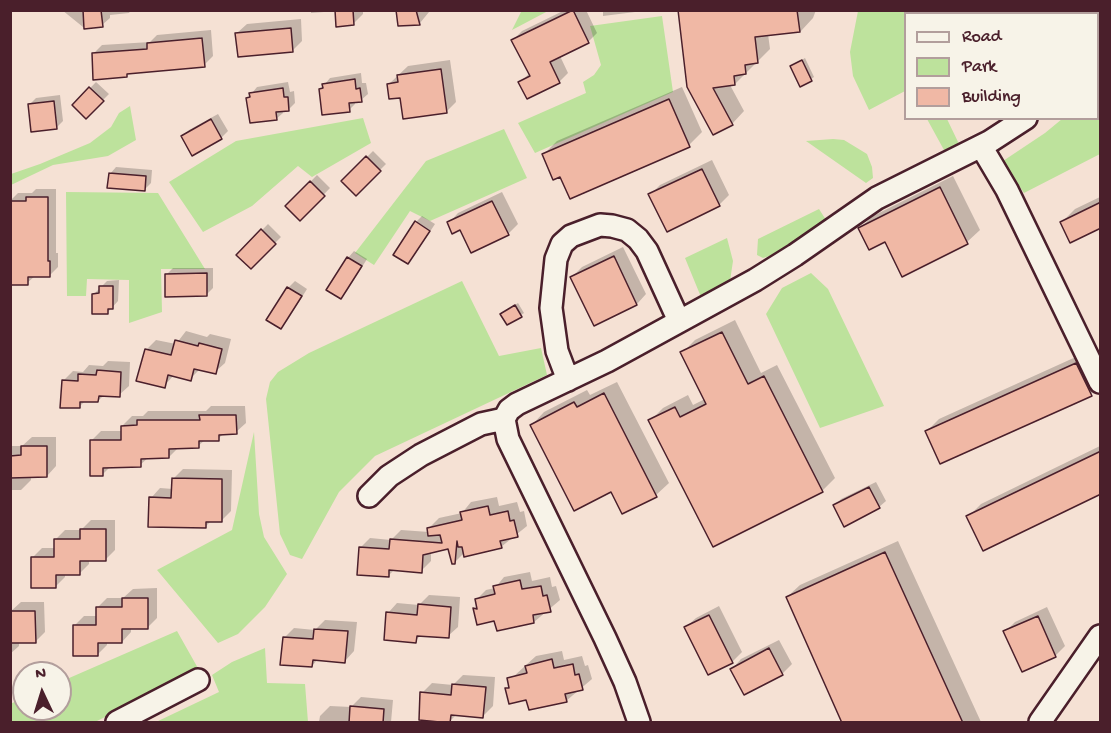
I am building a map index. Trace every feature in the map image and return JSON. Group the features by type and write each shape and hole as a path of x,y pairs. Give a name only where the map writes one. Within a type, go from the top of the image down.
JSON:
{"street":[{"path":"639,723 625,682 602,631 508,439 504,419 509,410 775,267 877,198 981,146 1023,120"},
{"path":"981,146 1007,190 1101,382"},
{"path":"568,380 557,351 551,308 556,260 562,244 571,236 600,225 627,230 647,251 678,321"},
{"path":"369,496 389,476 421,455 481,424 504,419"},
{"path":"1040,723 1101,636"},
{"path":"117,723 198,680"}],"green space":[{"path":"522,10 548,10 548,11 512,30"},
{"path":"858,10 974,11 904,12 904,92 869,110 853,76 850,52"},
{"path":"662,16 673,92 535,153 518,123 586,93 583,82 594,75 601,65 590,26"},
{"path":"1100,83 1100,154 1024,193 1003,161 1061,120 1099,120"},
{"path":"130,106 136,140 108,156 53,165 11,185 11,174 90,143 111,127 119,113"},
{"path":"363,118 371,143 312,177 298,166 252,206 203,232 169,182 236,141"},
{"path":"928,120 947,120 959,144 944,150"},
{"path":"504,129 527,178 430,221 410,211 374,265 355,253 426,161"},
{"path":"844,140 867,154 873,178 866,183 806,141"},
{"path":"66,192 158,193 205,269 161,269 162,312 129,323 129,280 87,279 86,296 67,296"},
{"path":"819,209 826,220 776,254 763,258 757,255 758,239"},
{"path":"727,238 733,261 730,281 701,297 685,258"},
{"path":"811,273 828,289 884,406 820,428 766,314 782,288"},
{"path":"462,281 499,356 541,348 547,375 375,456 339,492 302,559 290,555 280,534 266,399 270,382 278,372 309,353"},
{"path":"254,432 259,514 264,537 287,574 265,607 238,634 218,643 157,570 232,530"},
{"path":"177,631 199,670 95,722 11,722 10,704 12,703 12,721 72,721 72,677"},
{"path":"265,648 267,683 305,684 308,722 156,722 219,692 212,675 232,662"}],"building":[{"path":"83,10 101,10 103,27 84,29"},
{"path":"335,10 353,10 354,25 336,27"},
{"path":"396,10 416,10 420,25 398,26"},
{"path":"573,10 589,43 550,62 560,83 527,99 518,82 530,76 511,40"},
{"path":"678,10 797,10 800,32 755,37 758,63 745,65 746,74 734,76 735,85 713,88 733,125 713,135 687,87"},
{"path":"291,28 293,52 238,57 235,33"},
{"path":"202,38 205,67 127,74 127,77 93,80 92,53 147,49 147,43"},
{"path":"802,60 812,81 800,87 790,66"},
{"path":"441,69 447,113 403,119 400,98 389,99 387,84 398,82 397,75"},
{"path":"355,79 356,89 360,88 362,102 349,103 350,112 322,115 319,89 323,88 322,84"},
{"path":"89,87 104,101 86,119 72,105"},
{"path":"283,88 284,97 288,97 289,111 276,112 277,120 250,123 246,98 250,97 249,93"},
{"path":"669,99 690,147 570,199 560,177 553,180 542,154"},
{"path":"54,101 57,129 31,132 28,104"},
{"path":"211,119 222,139 192,156 181,136"},
{"path":"366,156 381,171 356,196 341,181"},
{"path":"702,169 720,206 667,232 648,194"},
{"path":"109,173 146,176 145,191 107,188"},
{"path":"310,181 325,196 300,221 285,206"},
{"path":"940,187 968,244 902,277 885,242 869,250 858,228"},
{"path":"26,197 48,197 50,277 28,277 28,285 10,285 10,201 26,201"},
{"path":"492,201 509,235 471,253 460,230 452,234 447,222"},
{"path":"1101,202 1101,228 1070,243 1060,222"},
{"path":"415,221 430,231 408,264 393,255"},
{"path":"261,229 276,244 251,269 236,255"},
{"path":"614,256 637,305 594,326 570,277"},
{"path":"347,257 362,266 341,299 326,290"},
{"path":"207,273 207,296 165,297 165,274"},
{"path":"99,286 113,286 113,309 108,309 108,314 92,314 92,294 99,293"},
{"path":"287,287 302,296 281,329 266,320"},
{"path":"515,305 522,317 507,325 500,314"},
{"path":"722,332 748,384 764,376 823,492 713,547 648,420 675,407 680,417 706,404 680,352"},
{"path":"175,340 222,349 216,374 194,369 191,381 168,375 165,388 136,381 145,349 171,355"},
{"path":"1076,363 1092,396 940,464 925,431"},
{"path":"97,370 121,372 120,397 99,396 98,402 80,402 80,408 60,408 62,380 78,381 78,374 96,375"},
{"path":"604,393 657,497 622,514 611,492 574,511 530,425 574,402 577,407"},
{"path":"199,415 236,415 237,434 219,435 219,441 199,441 199,448 169,449 169,458 141,459 141,467 103,468 103,476 90,476 90,440 121,440 121,426 137,425 137,420 200,420"},
{"path":"21,446 47,446 47,477 10,478 10,456 21,455"},
{"path":"1101,451 1101,494 983,551 966,516"},
{"path":"172,478 222,479 222,522 206,522 206,528 148,527 149,497 171,498"},
{"path":"869,487 880,508 844,527 833,505"},
{"path":"488,506 490,515 508,511 510,521 514,520 518,537 500,541 502,548 464,557 462,547 458,547 457,541 455,564 452,564 448,549 423,555 422,573 389,570 389,577 357,575 359,547 389,549 390,539 442,543 440,535 428,536 427,528 462,520 460,512"},
{"path":"80,529 106,529 106,561 80,561 80,575 56,575 56,588 31,588 31,557 54,557 54,539 80,539"},
{"path":"885,552 963,723 842,723 786,597"},
{"path":"520,580 522,589 541,586 543,596 547,595 551,612 533,615 534,623 497,631 494,621 477,625 473,608 477,609 475,599 495,594 493,586"},
{"path":"122,598 148,598 148,629 122,629 122,643 98,643 98,656 73,656 73,625 96,625 96,607 122,607"},
{"path":"418,604 451,607 449,638 417,636 416,643 384,640 386,612 417,615"},
{"path":"10,611 35,611 36,643 10,643"},
{"path":"709,615 733,663 708,675 684,627"},
{"path":"1038,616 1056,657 1022,672 1003,631"},
{"path":"314,629 348,631 345,663 313,660 312,667 280,665 283,637 313,639"},
{"path":"769,648 783,675 744,695 730,669"},
{"path":"552,659 554,668 573,664 575,675 579,674 583,690 565,694 567,702 529,710 526,700 509,704 505,688 509,688 507,678 527,673 525,666"},
{"path":"452,684 486,687 483,718 451,715 450,723 419,720 420,692 451,695"},
{"path":"350,706 384,709 383,723 349,723"}]}
